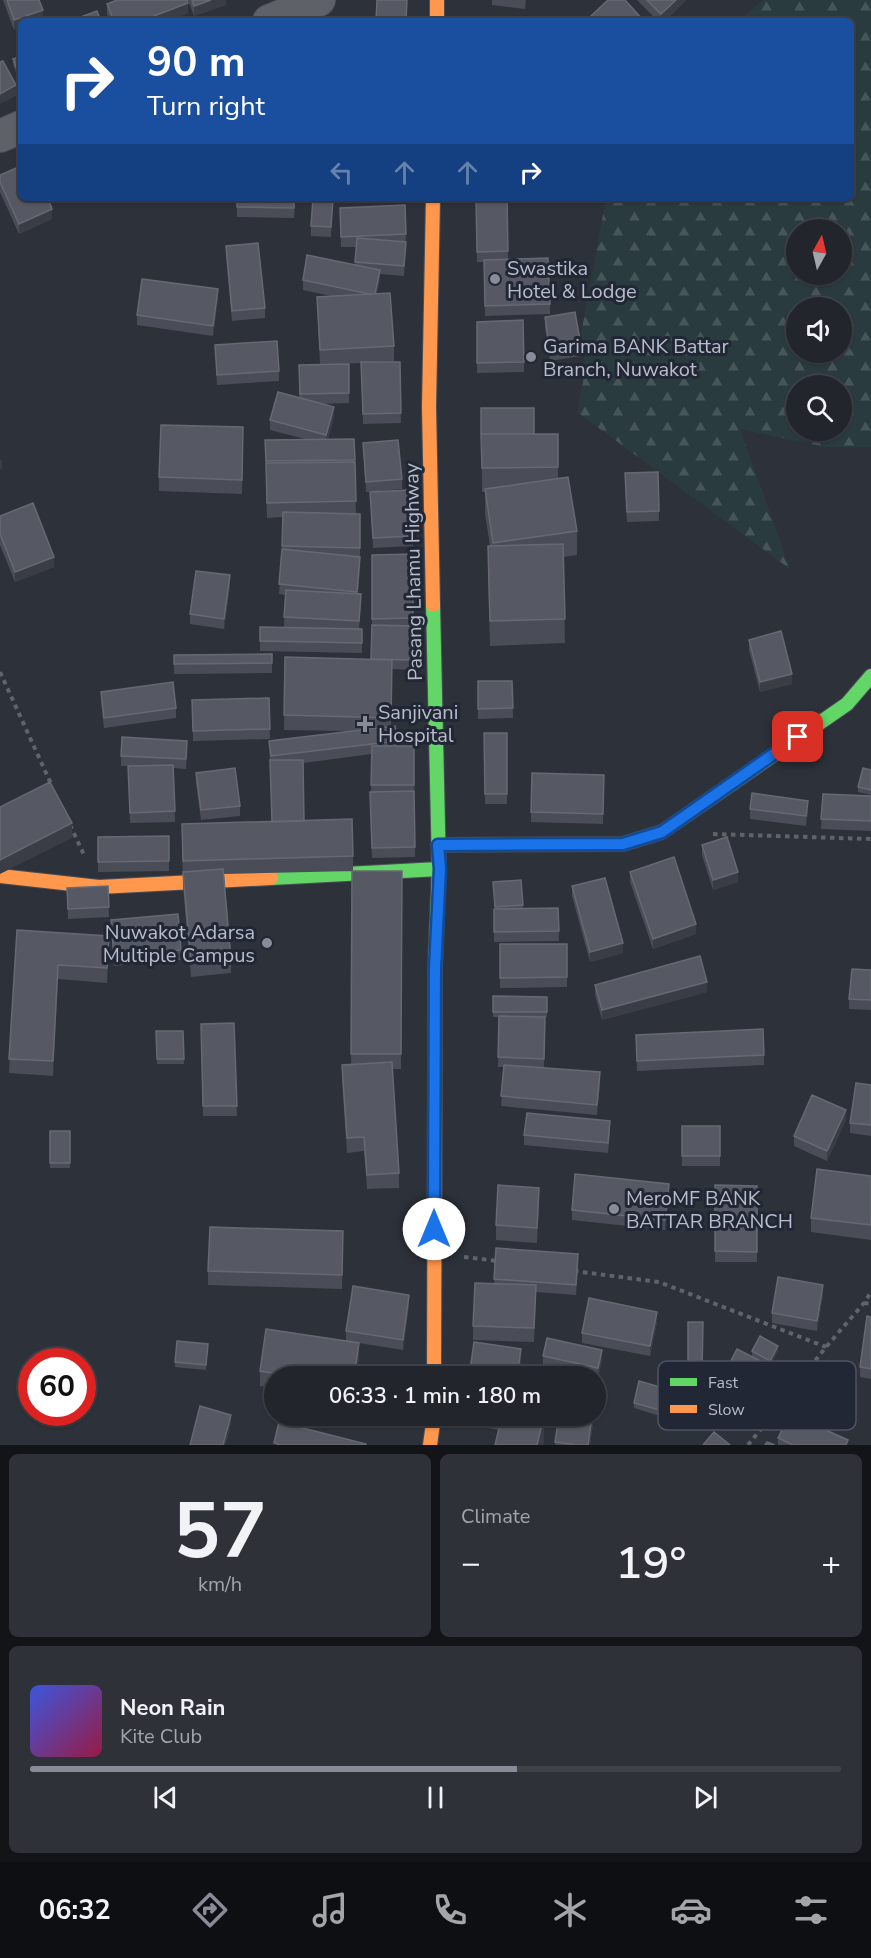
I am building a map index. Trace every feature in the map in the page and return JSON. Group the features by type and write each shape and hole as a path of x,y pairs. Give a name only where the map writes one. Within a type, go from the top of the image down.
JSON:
{"main road":[{"path":"437,0 437,18"},
{"name":"Pasang Lhamu Highway","path":"433,201 429,407 440,869 435,968 434,1366"},
{"path":"438,845 623,844 662,832 847,704 871,676"},
{"path":"0,876 99,887 440,869"},
{"path":"430,1445 433,1426"}],"street":[{"path":"276,18 319,0"},
{"path":"0,136 18,128"}],"path":[{"path":"0,672 54,790"},
{"path":"69,822 99,887"},
{"path":"709,833 871,839"},
{"path":"434,1253 505,1262"},
{"path":"564,1270 659,1282 825,1347"},
{"path":"814,1361 871,1292"},
{"path":"864,1303 871,1304"},
{"path":"748,1445 760,1430"}],"green space":[{"path":"763,0 871,0 871,447 825,447 797,441 852,441 852,375 786,375 786,439 740,429 790,569 577,412 586,367 581,334 605,201 854,201 854,18 743,18"}],"building":[{"path":"7,0 39,0 43,10 14,20"},
{"path":"117,0 187,0 188,3 149,18 113,18 107,4"},
{"path":"192,0 211,0 194,6"},
{"path":"377,0 407,0 406,18 376,18"},
{"path":"608,0 625,0 641,18 593,18 591,16"},
{"path":"647,0 676,0 661,14"},
{"path":"97,11 100,18 78,18"},
{"path":"18,57 18,73 13,59"},
{"path":"3,61 16,85 0,94 0,62"},
{"path":"18,167 18,201 49,201 52,209 19,224 0,182 0,175"},
{"path":"237,201 294,201 294,208 237,207"},
{"path":"313,201 333,201 331,227 311,226"},
{"path":"476,201 507,201 508,251 477,252"},
{"path":"405,205 406,234 341,237 340,208"},
{"path":"357,238 406,242 404,266 355,262"},
{"path":"258,243 265,308 232,311 226,246"},
{"path":"307,255 380,270 375,294 303,280"},
{"path":"548,258 550,304 485,306 484,260"},
{"path":"142,279 218,289 213,326 137,315"},
{"path":"390,293 394,346 320,350 317,297"},
{"path":"575,312 581,346 550,351 545,317"},
{"path":"523,320 524,362 477,363 477,322"},
{"path":"277,341 279,371 217,375 215,345"},
{"path":"361,362 400,362 401,413 363,414"},
{"path":"349,364 349,393 300,394 299,365"},
{"path":"278,392 334,407 326,435 270,420"},
{"path":"481,408 534,408 534,434 481,434"},
{"path":"161,425 243,427 242,480 159,477"},
{"path":"481,434 558,434 558,467 482,468"},
{"path":"354,439 355,460 266,461 265,440"},
{"path":"398,440 402,479 366,482 363,443"},
{"path":"355,462 356,501 267,503 266,463"},
{"path":"658,472 659,511 627,512 625,473"},
{"path":"568,477 577,531 493,543 485,489"},
{"path":"410,490 413,536 373,538 370,492"},
{"path":"33,503 54,557 15,572 0,534 0,516"},
{"path":"283,512 360,514 360,548 282,546"},
{"path":"563,544 565,619 490,621 488,546"},
{"path":"282,549 360,557 357,592 279,584"},
{"path":"413,554 413,618 372,619 372,555"},
{"path":"196,571 230,575 224,619 190,614"},
{"path":"286,590 361,594 359,621 284,617"},
{"path":"372,625 416,626 415,660 371,659"},
{"path":"260,627 362,629 362,643 260,641"},
{"path":"781,631 792,674 760,682 749,640"},
{"path":"272,654 272,663 174,664 174,655"},
{"path":"285,657 392,660 391,718 284,715"},
{"path":"478,681 512,681 513,708 478,709"},
{"path":"173,682 176,708 104,718 101,692"},
{"path":"269,698 270,729 193,731 192,700"},
{"path":"395,726 397,741 271,756 269,741"},
{"path":"484,733 507,733 507,794 485,794"},
{"path":"122,737 187,741 186,759 121,756"},
{"path":"372,746 414,746 414,785 371,785"},
{"path":"270,760 303,760 304,821 272,822"},
{"path":"173,765 175,811 130,813 128,766"},
{"path":"235,768 240,806 201,810 196,773"},
{"path":"863,768 871,770 871,790 858,787"},
{"path":"532,773 604,775 603,814 531,812"},
{"path":"50,782 72,823 0,860 0,807"},
{"path":"414,791 415,847 372,848 370,792"},
{"path":"752,793 808,801 806,816 750,809"},
{"path":"823,794 871,796 871,821 821,819"},
{"path":"352,819 353,856 183,861 182,824"},
{"path":"169,836 169,861 98,862 98,837"},
{"path":"727,837 738,872 713,880 702,845"},
{"path":"674,857 696,924 653,939 630,872"},
{"path":"223,869 231,959 191,962 183,872"},
{"path":"352,871 402,871 401,1054 351,1054"},
{"path":"605,878 623,943 590,952 572,886"},
{"path":"521,880 523,905 495,907 493,882"},
{"path":"108,886 109,907 68,909 67,888"},
{"path":"558,908 559,931 494,932 494,909"},
{"path":"178,914 181,950 114,956 111,920"},
{"path":"17,930 109,936 107,968 58,965 53,1061 9,1059"},
{"path":"500,944 567,944 567,977 500,978"},
{"path":"700,956 707,982 602,1010 595,985"},
{"path":"852,969 871,970 871,1000 849,999"},
{"path":"493,996 547,997 547,1012 493,1012"},
{"path":"499,1016 545,1017 544,1059 498,1057"},
{"path":"234,1023 237,1106 203,1106 201,1024"},
{"path":"763,1029 764,1055 637,1061 636,1035"},
{"path":"156,1031 183,1031 184,1059 157,1059"},
{"path":"392,1062 399,1173 367,1175 364,1137 347,1138 342,1065"},
{"path":"504,1065 600,1072 597,1105 501,1096"},
{"path":"856,1083 871,1085 871,1125 850,1123"},
{"path":"812,1095 846,1110 827,1151 794,1136"},
{"path":"527,1113 610,1121 608,1143 524,1135"},
{"path":"682,1126 720,1126 720,1156 682,1156"},
{"path":"50,1131 70,1131 70,1163 50,1163"},
{"path":"817,1169 871,1176 871,1225 811,1218"},
{"path":"575,1174 669,1184 665,1220 572,1210"},
{"path":"498,1185 539,1188 537,1228 496,1225"},
{"path":"715,1185 757,1186 757,1252 715,1251"},
{"path":"210,1227 343,1231 342,1275 208,1271"},
{"path":"496,1248 578,1254 576,1285 494,1279"},
{"path":"778,1277 823,1285 817,1321 772,1313"},
{"path":"475,1283 536,1285 534,1328 473,1326"},
{"path":"353,1286 409,1295 403,1340 346,1331"},
{"path":"589,1298 657,1312 650,1346 582,1333"},
{"path":"867,1316 871,1317 871,1369 860,1367"},
{"path":"688,1322 703,1322 702,1361 688,1361"},
{"path":"266,1329 359,1343 356,1366 264,1366 264,1372 260,1371"},
{"path":"760,1336 778,1346 770,1361 752,1351"},
{"path":"547,1338 602,1350 598,1366 543,1356"},
{"path":"177,1341 208,1344 206,1365 175,1362"},
{"path":"474,1342 521,1349 519,1366 471,1366"},
{"path":"737,1349 760,1361 731,1361"},
{"path":"639,1381 658,1386 658,1409 634,1403"},
{"path":"200,1406 231,1415 223,1445 190,1445"},
{"path":"278,1426 295,1426 366,1445 280,1445 274,1443"},
{"path":"500,1426 542,1426 537,1445 495,1445"},
{"path":"557,1426 591,1426 588,1445 555,1442"},
{"path":"782,1430 826,1430 848,1440 846,1445 793,1445 778,1438"},
{"path":"714,1432 730,1445 703,1445"}],"traffic: fast":[{"path":"433,605 439,869 435,968 435,1068"},
{"path":"438,845 623,844 662,832 847,704 871,676"},
{"path":"271,878 439,869"}],"traffic: slow":[{"path":"437,0 437,18"},
{"path":"433,201 429,407 433,605"},
{"path":"0,876 99,887 271,878"},
{"path":"434,1366 435,1068"},
{"path":"430,1445 433,1426"}],"place":[{"name":"Swastika Hotel & Lodge","path":"495,279"},
{"name":"Garima BANK Battar Branch, Nuwakot","path":"531,357"},
{"name":"Sanjivani Hospital","path":"365,724"},
{"name":"Nuwakot Adarsa Multiple Campus","path":"267,943"},
{"name":"MeroMF BANK BATTAR BRANCH","path":"614,1209"}],"route":[{"path":"434,1229 435,968 440,869 438,845 623,844 662,832 798,737"}]}
